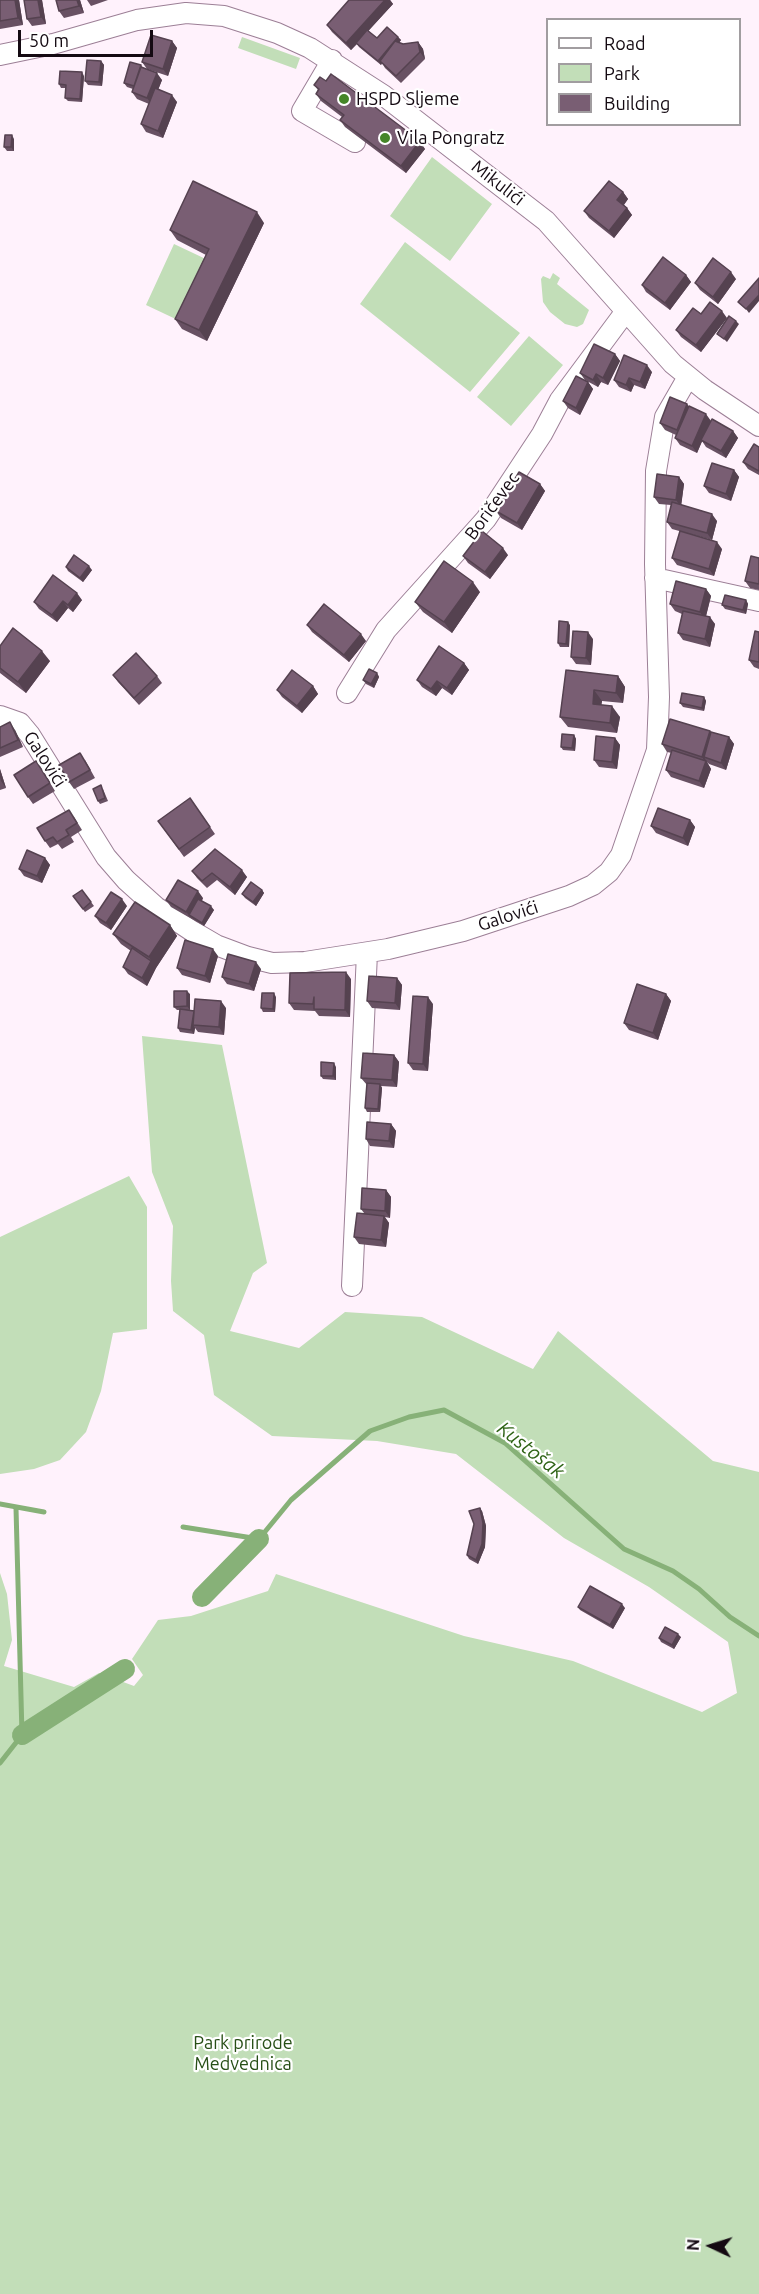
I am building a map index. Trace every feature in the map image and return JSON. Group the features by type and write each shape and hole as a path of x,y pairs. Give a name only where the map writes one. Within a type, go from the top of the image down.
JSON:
{"street":[{"name":"Mikulići","path":"0,55 24,51 150,8 224,16 277,33 332,60 455,150 546,221 688,377 759,426"},
{"path":"332,60 302,111 355,142"},
{"name":"Boričevec","path":"347,693 386,630 486,519 542,434 560,400 626,310"},
{"name":"Galovići","path":"0,716 14,719 25,728 113,866 135,888 166,914 216,945 261,961 304,962 367,953 444,937 569,896 602,880 615,865 630,834 658,742 654,509 659,443 665,417 688,377"},
{"path":"655,578 759,601"},
{"path":"352,1286 367,953"}],"green space":[{"path":"242,37 300,58 296,69 238,48"},
{"path":"432,157 492,204 450,261 390,216"},
{"path":"405,242 520,333 470,392 360,304"},
{"path":"174,244 210,261 182,322 146,305"},
{"path":"553,273 560,278 557,284 589,310 583,324 577,327 565,324 550,312 543,302 541,279 543,276 550,279"},
{"path":"529,336 563,365 511,426 477,397"},
{"name":"Park prirode Medvednica","path":"142,1036 222,1045 267,1263 253,1273 230,1331 299,1348 345,1312 422,1317 533,1369 558,1331 713,1461 759,1472 759,2294 0,2294 0,1573 7,1594 12,1640 4,1666 74,1687 99,1673 134,1686 143,1675 132,1659 158,1620 191,1616 268,1591 276,1574 464,1636 573,1661 702,1712 737,1693 728,1642 649,1587 564,1538 456,1454 377,1441 272,1436 214,1395 204,1335 173,1311 171,1281 173,1226 152,1172"},
{"path":"129,1176 147,1207 147,1329 113,1333 101,1391 86,1432 60,1460 34,1469 0,1474 0,1237"}],"building":[{"path":"0,0 15,0 18,18 0,21"},
{"path":"24,0 38,0 41,17 27,19"},
{"path":"56,0 77,0 79,6 59,11"},
{"path":"349,0 385,0 346,43 327,25"},
{"path":"387,27 398,37 378,61 356,43 367,30 377,38"},
{"path":"151,35 172,41 163,69 142,62"},
{"path":"395,41 403,44 418,42 420,52 396,76 380,61"},
{"path":"87,60 101,61 99,82 85,81"},
{"path":"130,62 141,65 134,86 124,83"},
{"path":"141,67 157,73 147,98 132,92"},
{"path":"60,71 82,72 80,99 65,98 66,85 59,84"},
{"name":"Vila Pongratz","path":"331,74 420,141 401,166 340,120 344,115 316,94 319,89 314,85 320,77 326,81"},
{"path":"155,88 172,95 158,131 141,124"},
{"path":"5,135 12,135 11,147 4,147"},
{"path":"193,181 257,212 199,330 175,319 209,249 170,230"},
{"path":"609,181 623,192 617,200 627,208 609,231 584,211"},
{"path":"663,257 686,275 665,303 642,285"},
{"path":"713,258 731,272 713,297 695,283"},
{"path":"759,278 759,295 746,309 738,302"},
{"path":"710,302 722,311 696,345 676,330 693,308 701,314"},
{"path":"729,316 736,321 724,339 717,334"},
{"path":"594,344 615,354 603,378 596,374 593,380 580,373"},
{"path":"624,355 647,365 640,382 629,378 626,385 614,380"},
{"path":"576,376 588,382 576,408 563,401"},
{"path":"670,397 687,404 677,430 660,423"},
{"path":"689,406 706,414 692,446 675,438"},
{"path":"712,419 733,431 721,451 701,440"},
{"path":"754,444 759,447 759,471 743,462"},
{"path":"712,463 734,470 726,494 704,486"},
{"path":"519,472 540,484 517,523 496,511"},
{"path":"657,474 679,477 676,500 654,497"},
{"path":"672,502 712,514 707,533 667,522"},
{"path":"482,531 503,548 485,572 463,556"},
{"path":"680,531 717,542 709,569 672,558"},
{"path":"74,555 89,566 80,578 66,567"},
{"path":"751,556 759,558 759,584 745,581"},
{"path":"444,561 473,582 444,622 415,602"},
{"path":"53,575 77,593 68,605 63,601 52,615 34,602"},
{"path":"676,581 706,589 700,612 670,604"},
{"path":"725,595 746,600 743,610 722,605"},
{"path":"324,604 361,634 344,655 307,625"},
{"path":"683,611 710,617 705,639 678,633"},
{"path":"559,621 568,622 566,644 558,643"},
{"path":"13,628 42,651 18,682 0,668 0,646"},
{"path":"573,631 588,632 586,658 571,657"},
{"path":"755,631 759,632 759,662 749,660"},
{"path":"439,646 464,663 447,688 437,681 431,689 417,680"},
{"path":"136,653 157,676 134,698 113,675"},
{"path":"369,669 377,673 371,684 363,680"},
{"path":"292,670 313,686 297,706 277,690"},
{"path":"566,670 618,676 616,693 594,690 593,704 612,706 610,723 560,717"},
{"path":"682,693 704,697 702,708 680,703"},
{"path":"670,719 710,731 702,757 662,744"},
{"path":"10,722 18,740 0,748 0,727"},
{"path":"711,732 729,737 721,763 704,757"},
{"path":"562,734 574,735 572,748 561,747"},
{"path":"596,736 615,738 612,762 594,760"},
{"path":"672,750 706,761 699,781 666,770"},
{"path":"80,753 90,770 69,782 59,765"},
{"path":"36,761 50,783 28,797 14,775"},
{"path":"101,785 105,798 98,801 93,789"},
{"path":"190,798 210,827 179,849 158,821"},
{"path":"658,808 690,820 683,838 651,826"},
{"path":"69,810 77,823 66,830 69,835 57,842 53,837 45,841 37,828"},
{"path":"215,849 242,870 230,887 212,873 202,881 192,871"},
{"path":"27,850 45,858 37,876 19,869"},
{"path":"178,880 198,891 186,912 166,900"},
{"path":"251,882 262,890 253,902 242,894"},
{"path":"82,890 91,902 83,909 73,896"},
{"path":"111,892 122,899 106,923 95,916"},
{"path":"198,899 211,906 202,923 189,915"},
{"path":"135,902 170,925 149,957 113,934"},
{"path":"185,940 213,949 205,976 177,968"},
{"path":"132,948 151,961 142,978 123,967"},
{"path":"228,954 256,962 249,984 222,977"},
{"path":"346,972 345,1010 314,1009 314,997 313,1004 289,1003 290,973"},
{"path":"369,976 397,978 395,1003 367,1001"},
{"path":"637,984 666,994 653,1033 624,1023"},
{"path":"174,991 187,991 187,1006 174,1007"},
{"path":"262,993 274,993 273,1009 261,1008"},
{"path":"413,996 428,997 423,1064 408,1063"},
{"path":"195,999 221,1001 219,1027 193,1025"},
{"path":"180,1009 194,1011 191,1030 178,1028"},
{"path":"363,1053 394,1055 392,1080 361,1078"},
{"path":"321,1062 334,1063 333,1076 321,1076"},
{"path":"367,1083 380,1084 378,1109 365,1108"},
{"path":"367,1122 391,1124 389,1141 366,1139"},
{"path":"362,1188 386,1190 385,1211 361,1209"},
{"path":"357,1213 384,1216 381,1240 354,1237"},
{"path":"480,1508 483,1523 482,1544 476,1560 467,1555 474,1524 469,1511"},
{"path":"590,1586 622,1604 610,1625 578,1607"},
{"path":"665,1627 678,1634 672,1645 659,1638"}],"waterway":[{"name":"Kustošak","path":"183,1527 259,1539 291,1500 370,1431 409,1417 444,1410 505,1443 624,1549 673,1571 699,1589 730,1617 759,1636"},
{"name":"Kustošak","path":"0,1504 44,1512"},
{"path":"0,1763 22,1735 16,1508"},
{"path":"202,1597 259,1539"},
{"path":"22,1735 125,1669"}],"place":[{"name":"HSPD Sljeme","path":"344,99"},
{"name":"Vila Pongratz","path":"385,138"}]}
